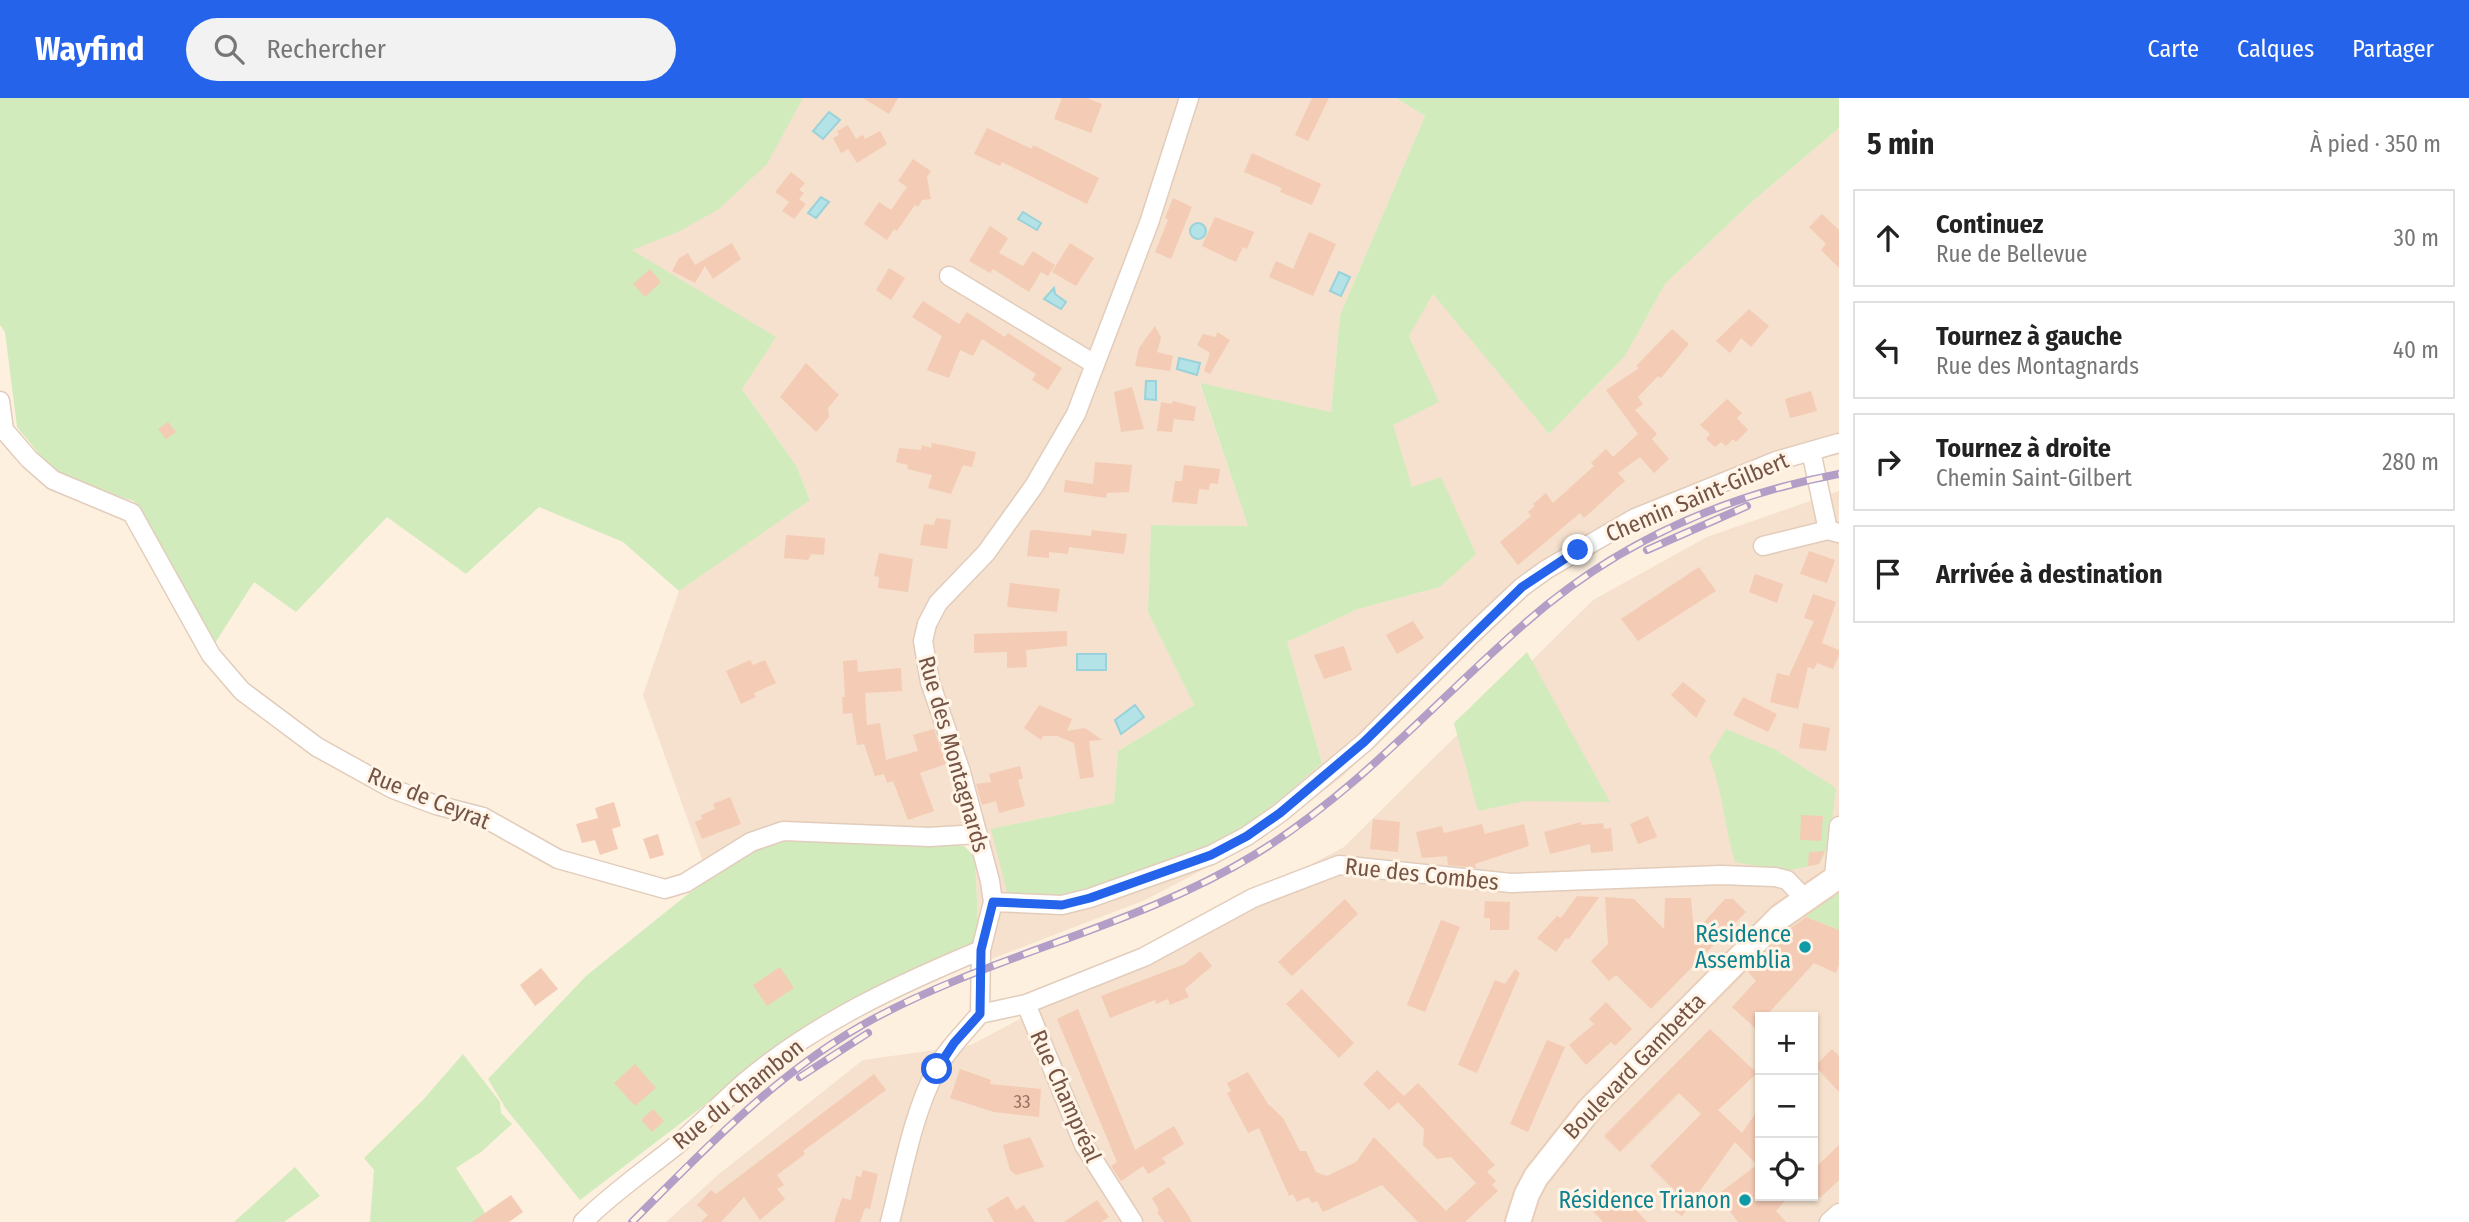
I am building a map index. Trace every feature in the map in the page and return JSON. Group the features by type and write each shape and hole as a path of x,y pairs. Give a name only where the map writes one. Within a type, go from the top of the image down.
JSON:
{"main road":[{"name":"Boulevard Gambetta","path":"1518,1222 1536,1177 1589,1110 1763,934 1804,898 1837,877"}],"street":[{"name":"Rue des Montagnards","path":"980,1014 981,950 993,902 978,834 926,668 923,641 938,603 986,553 1034,486 1076,414 1093,363 1150,223 1189,98"},
{"path":"949,276 1093,363"},
{"path":"0,401 2,431"},
{"name":"Rue de Ceyrat","path":"2,431 53,480 132,513 211,655 242,691 317,747 393,789 436,805 482,817 558,859 665,889 685,883 751,842 783,831 929,837 978,834"},
{"name":"Chemin Saint-Gilbert","path":"993,902 1062,905 1090,898 1211,855 1247,836 1280,813 1364,742 1522,587 1548,569 1635,518 1776,461 1839,443"},
{"path":"1763,546 1834,531 1811,451"},
{"path":"1837,877 1839,826"},
{"name":"Rue des Combes","path":"980,1014 1026,1004 1144,957 1253,898 1339,864 1511,883 1721,876 1775,877 1787,880 1804,898"},
{"name":"Rue du Chambon","path":"583,1222 678,1144 746,1081 801,1041 837,1017 903,982 981,950"},
{"name":"Rue Champréal","path":"1026,1004 1084,1145 1133,1222"},
{"path":"890,1222 922,1103 937,1069 954,1043 980,1014"},
{"path":"1829,1222 1839,1213"}],"shaded area":[{"path":"803,98 1396,98 1425,116 1340,315 1331,412 1200,384 1248,526 1151,525 1148,612 1194,705 1118,751 1114,803 991,829 1322,763 1287,642 1358,609 1440,587 1392,425 1438,402 1409,335 1433,293 1549,434 1625,356 1665,284 1754,200 1839,128 1839,448 1791,460 1616,534 1540,580 1343,776 1260,840 1145,900 986,961 979,942 975,857 965,829 939,834 828,824 769,824 704,865 643,695 679,591 810,499 797,467 742,389 632,249 678,232"},
{"path":"1839,491 1839,1222 666,1222 719,1174 863,1060 971,1045 1344,847 1593,600 1707,537"}],"green space":[{"path":"0,98 803,98 767,164 719,209 678,232 632,250 776,337 742,389 797,467 810,500 679,591 623,542 539,507 466,574 387,517 296,612 254,582 215,643 134,501 58,477 17,427 5,332 0,325"},
{"path":"1396,98 1839,98 1839,128 1754,200 1665,284 1625,356 1549,434 1433,294 1409,336 1439,402 1393,425 1412,487 1441,477 1476,554 1440,587 1358,609 1287,642 1322,763 1243,832 1103,886 1060,898 1007,892 991,829 1114,803 1118,751 1194,705 1148,612 1151,525 1248,526 1200,383 1331,412 1340,315 1425,116"},
{"path":"1527,652 1610,802 1525,801 1478,811 1454,723"},
{"path":"1726,729 1774,749 1836,790 1829,837 1819,864 1785,871 1735,862 1709,757"},
{"path":"789,837 964,846 975,857 979,942 824,1021 702,1107 580,1200 506,1109 488,1079 586,976 688,894 759,846"},
{"path":"1839,893 1839,930 1804,916"},
{"path":"463,1054 500,1102 501,1113 512,1124 481,1152 456,1168 491,1222 370,1222 374,1170 364,1158 422,1101"},
{"path":"295,1167 320,1196 284,1222 234,1222"}],"water":[{"path":"829,112 840,120 823,139 813,131"},
{"path":"821,197 829,202 816,218 808,213"},
{"path":"1023,212 1041,223 1037,230 1018,219"},
{"path":"1198,223 1204,225 1204,237 1198,239 1192,237 1190,231 1192,225"},
{"path":"1339,272 1350,277 1341,296 1330,291"},
{"path":"1054,288 1055,294 1066,302 1061,309 1044,299"},
{"path":"1179,358 1200,363 1197,375 1177,369"},
{"path":"1146,381 1156,381 1156,400 1145,399"},
{"path":"1077,654 1106,654 1106,670 1077,670"},
{"path":"1135,705 1144,717 1121,734 1115,720"}],"building":[{"path":"863,98 898,98 889,114"},
{"path":"1062,98 1087,98 1102,104 1091,133 1054,119"},
{"path":"1312,98 1329,98 1308,141 1295,135"},
{"path":"848,125 856,139 863,135 865,139 880,131 887,144 857,163 848,149 841,153 833,138 839,135 837,131"},
{"path":"987,128 1032,149 1033,145 1099,178 1087,204 1002,162 1000,166 974,154"},
{"path":"1252,153 1321,184 1312,205 1280,192 1282,188 1244,172"},
{"path":"913,159 931,171 927,177 931,199 922,200 918,207 915,205 897,231 894,229 887,240 864,224 879,202 891,210 907,187 898,181"},
{"path":"791,172 805,183 799,190 804,193 799,199 806,204 794,219 782,211 789,202 775,192"},
{"path":"1173,198 1192,207 1171,259 1155,252 1168,220 1165,218"},
{"path":"1822,214 1839,230 1839,268 1821,250 1826,244 1809,227"},
{"path":"1215,217 1254,232 1247,249 1243,247 1236,262 1202,246"},
{"path":"990,226 1008,238 999,253 1023,266 1033,251 1055,265 1048,276 1041,272 1029,292 993,269 990,273 969,261"},
{"path":"1309,232 1336,244 1313,296 1269,277 1276,261 1293,269"},
{"path":"732,243 741,259 713,279 705,266 695,283 672,271 679,258 688,253 695,265"},
{"path":"1070,243 1094,258 1076,286 1052,272"},
{"path":"889,268 905,278 891,300 876,290"},
{"path":"650,269 661,282 645,297 633,284"},
{"path":"923,301 959,324 967,312 1005,337 1008,333 1062,368 1048,390 1032,380 1036,374 982,339 973,356 960,350 949,378 927,370 942,336 912,317"},
{"path":"1749,309 1769,326 1751,347 1741,338 1730,353 1716,341"},
{"path":"1155,326 1161,338 1157,352 1173,356 1170,371 1135,366 1139,348"},
{"path":"1672,329 1689,344 1661,378 1658,376 1638,397 1643,404 1635,410 1657,434 1652,439 1669,459 1654,473 1640,457 1618,473 1625,481 1584,518 1580,513 1518,565 1500,542 1531,516 1528,512 1535,506 1533,504 1546,493 1553,503 1594,466 1591,463 1606,449 1613,457 1638,434 1606,390 1639,368 1636,366"},
{"path":"1217,332 1230,340 1210,374 1204,371 1210,353 1197,345 1203,334 1216,337"},
{"path":"806,363 839,395 828,408 829,417 816,432 780,397"},
{"path":"1132,387 1144,429 1121,432 1114,392"},
{"path":"1811,391 1817,411 1790,418 1785,399"},
{"path":"1727,399 1742,413 1737,418 1748,430 1736,442 1733,439 1726,446 1721,442 1715,447 1706,439 1710,434 1700,425"},
{"path":"1173,401 1196,407 1194,421 1174,419 1172,432 1157,431 1161,402 1172,404"},
{"path":"168,422 176,432 166,439 158,429"},
{"path":"932,443 976,452 972,467 963,465 951,494 928,488 932,475 907,469 908,465 896,462 899,448 921,450 922,445 931,448"},
{"path":"1095,462 1132,465 1129,492 1107,493 1106,498 1064,492 1065,480 1093,484"},
{"path":"1184,465 1220,469 1218,484 1210,483 1209,490 1199,489 1197,504 1172,502 1175,481 1182,481"},
{"path":"936,518 951,520 947,549 920,545 924,524 934,525"},
{"path":"1092,530 1127,534 1124,554 1069,547 1068,554 1049,552 1049,558 1027,556 1030,531 1091,536"},
{"path":"786,535 825,538 824,555 811,554 808,560 784,558"},
{"path":"1809,551 1835,560 1827,583 1800,574"},
{"path":"879,553 913,559 908,592 878,588 879,577 874,576"},
{"path":"1699,567 1716,591 1638,641 1621,619"},
{"path":"1755,574 1783,584 1777,603 1749,592"},
{"path":"1010,583 1060,589 1057,612 1007,607"},
{"path":"1813,594 1836,602 1822,643 1839,650 1839,655 1833,669 1817,663 1814,669 1808,667 1798,709 1770,702 1777,673 1789,676 1814,621 1804,618"},
{"path":"1413,621 1424,638 1397,654 1386,635"},
{"path":"1067,631 1067,646 1026,650 1027,667 1007,668 1007,652 974,653 974,634"},
{"path":"1344,646 1352,670 1324,679 1314,655"},
{"path":"750,660 753,665 765,660 776,683 754,693 756,697 741,704 726,671"},
{"path":"857,660 858,672 901,668 902,691 865,693 867,725 880,723 886,760 918,751 913,735 934,729 946,764 920,773 934,811 908,820 893,781 887,783 884,774 875,776 864,744 857,745 852,713 843,714 842,697 845,697 843,661"},
{"path":"1683,682 1706,700 1696,718 1671,695"},
{"path":"1743,697 1777,714 1768,732 1733,715"},
{"path":"1039,705 1072,719 1067,731 1085,728 1102,740 1089,741 1094,777 1080,779 1074,743 1057,736 1043,736 1041,740 1024,728"},
{"path":"1803,723 1830,728 1826,751 1799,748"},
{"path":"1020,766 1023,778 1018,780 1025,806 999,813 996,801 982,805 976,784 991,782 989,774"},
{"path":"730,797 741,824 702,839 695,822 702,819 701,815 715,809 713,804"},
{"path":"614,802 621,826 612,829 618,849 600,855 595,840 582,843 576,824 598,818 595,808"},
{"path":"1801,815 1823,816 1821,841 1800,840"},
{"path":"1648,816 1657,837 1638,844 1630,824"},
{"path":"1373,819 1400,822 1398,852 1370,849"},
{"path":"1581,822 1581,825 1603,823 1604,829 1611,828 1613,851 1591,853 1590,844 1550,854 1544,832"},
{"path":"1482,824 1485,834 1524,824 1529,846 1475,864 1476,868 1448,865 1447,856 1422,858 1416,832 1442,826 1444,833"},
{"path":"658,834 664,855 650,859 643,839"},
{"path":"1825,851 1819,864 1808,866 1809,852"},
{"path":"1577,896 1599,897 1569,939 1566,938 1556,952 1537,938 1557,916 1561,918"},
{"path":"1605,897 1634,899 1664,929 1665,898 1691,898 1694,933 1725,899 1733,899 1746,912 1651,1009 1616,975 1609,981 1591,961 1608,944"},
{"path":"1345,899 1358,914 1292,976 1278,962"},
{"path":"1485,901 1510,902 1509,930 1490,930 1490,918 1484,918"},
{"name":"Résidence Assemblia","path":"1806,917 1839,930 1839,964 1836,973 1814,963 1770,1012 1755,1012 1755,1028 1732,1007 1756,981 1748,972 1787,931"},
{"path":"1441,920 1460,927 1425,1012 1407,1005"},
{"path":"1200,951 1212,966 1185,989 1189,997 1170,1005 1168,999 1156,1004 1155,1000 1110,1018 1101,996 1185,964"},
{"path":"780,967 794,988 767,1006 753,985"},
{"path":"541,968 558,989 535,1006 520,985"},
{"path":"1515,969 1520,973 1477,1073 1458,1065 1495,980 1505,984"},
{"path":"1302,989 1354,1043 1339,1058 1286,1004"},
{"path":"1606,1002 1632,1029 1615,1046 1611,1042 1586,1065 1569,1045 1594,1024 1589,1019"},
{"path":"1078,1009 1135,1150 1174,1126 1184,1144 1162,1158 1166,1163 1148,1174 1143,1166 1121,1181 1111,1166 1117,1162 1057,1019"},
{"path":"1710,1029 1755,1071 1755,1075 1718,1110 1742,1133 1755,1114 1755,1163 1735,1142 1682,1216 1670,1208 1679,1195 1650,1166 1701,1114 1679,1093 1620,1152 1604,1136"},
{"path":"1547,1040 1565,1047 1528,1132 1510,1124"},
{"path":"1832,1049 1839,1056 1839,1092 1818,1069 1818,1063"},
{"path":"635,1064 656,1088 635,1106 614,1083"},
{"path":"960,1069 991,1080 990,1084 1041,1089 1039,1117 994,1112 950,1098"},
{"path":"1377,1070 1404,1096 1418,1083 1495,1165 1487,1172 1496,1181 1492,1185 1498,1191 1465,1222 1418,1222 1382,1185 1323,1212 1317,1201 1312,1203 1308,1197 1297,1202 1293,1194 1289,1196 1259,1128 1248,1133 1227,1093 1231,1091 1227,1083 1248,1072 1268,1104 1283,1118 1300,1151 1306,1151 1316,1172 1327,1176 1356,1162 1374,1137 1446,1211 1476,1183 1451,1157 1437,1159 1423,1145 1424,1129 1398,1102 1389,1110 1363,1084"},
{"path":"874,1074 886,1090 803,1151 805,1154 777,1175 784,1185 777,1189 785,1199 760,1220 744,1197 721,1222 701,1222 708,1215 697,1205 711,1190 716,1194"},
{"path":"653,1109 664,1121 652,1132 641,1120"},
{"path":"1030,1137 1044,1167 1016,1175 1010,1170 1003,1145"},
{"path":"1839,1145 1839,1180 1820,1198 1818,1196 1818,1165"},
{"path":"1755,1166 1755,1201 1785,1201 1776,1211 1786,1222 1738,1222 1717,1195"},
{"path":"863,1170 878,1174 870,1209 865,1208 860,1222 834,1222 842,1198 851,1200 856,1176 861,1177"},
{"path":"1169,1187 1192,1222 1164,1222 1157,1212 1159,1210 1152,1198"},
{"path":"1614,1190 1647,1222 1603,1222 1592,1210"},
{"path":"511,1195 523,1212 509,1222 472,1222"},
{"path":"1008,1196 1016,1210 1024,1205 1035,1222 994,1222 987,1209"},
{"path":"1097,1200 1109,1217 1101,1222 1064,1222"}],"railway":[{"path":"632,1222 746,1111 776,1085 840,1038 921,995 1162,902 1254,855 1327,804 1523,625 1594,571 1631,548 1711,510 1752,496 1839,474"},
{"path":"1647,550 1747,506"},
{"path":"800,1077 868,1033"}],"place":[{"name":"Résidence Assemblia","path":"1805,947"},
{"name":"Résidence Trianon","path":"1745,1200"}],"route":[{"path":"937,1069 954,1043 980,1014 981,950 993,902 1062,905 1090,898 1211,855 1247,836 1280,813 1364,742 1522,587 1578,550"}]}
